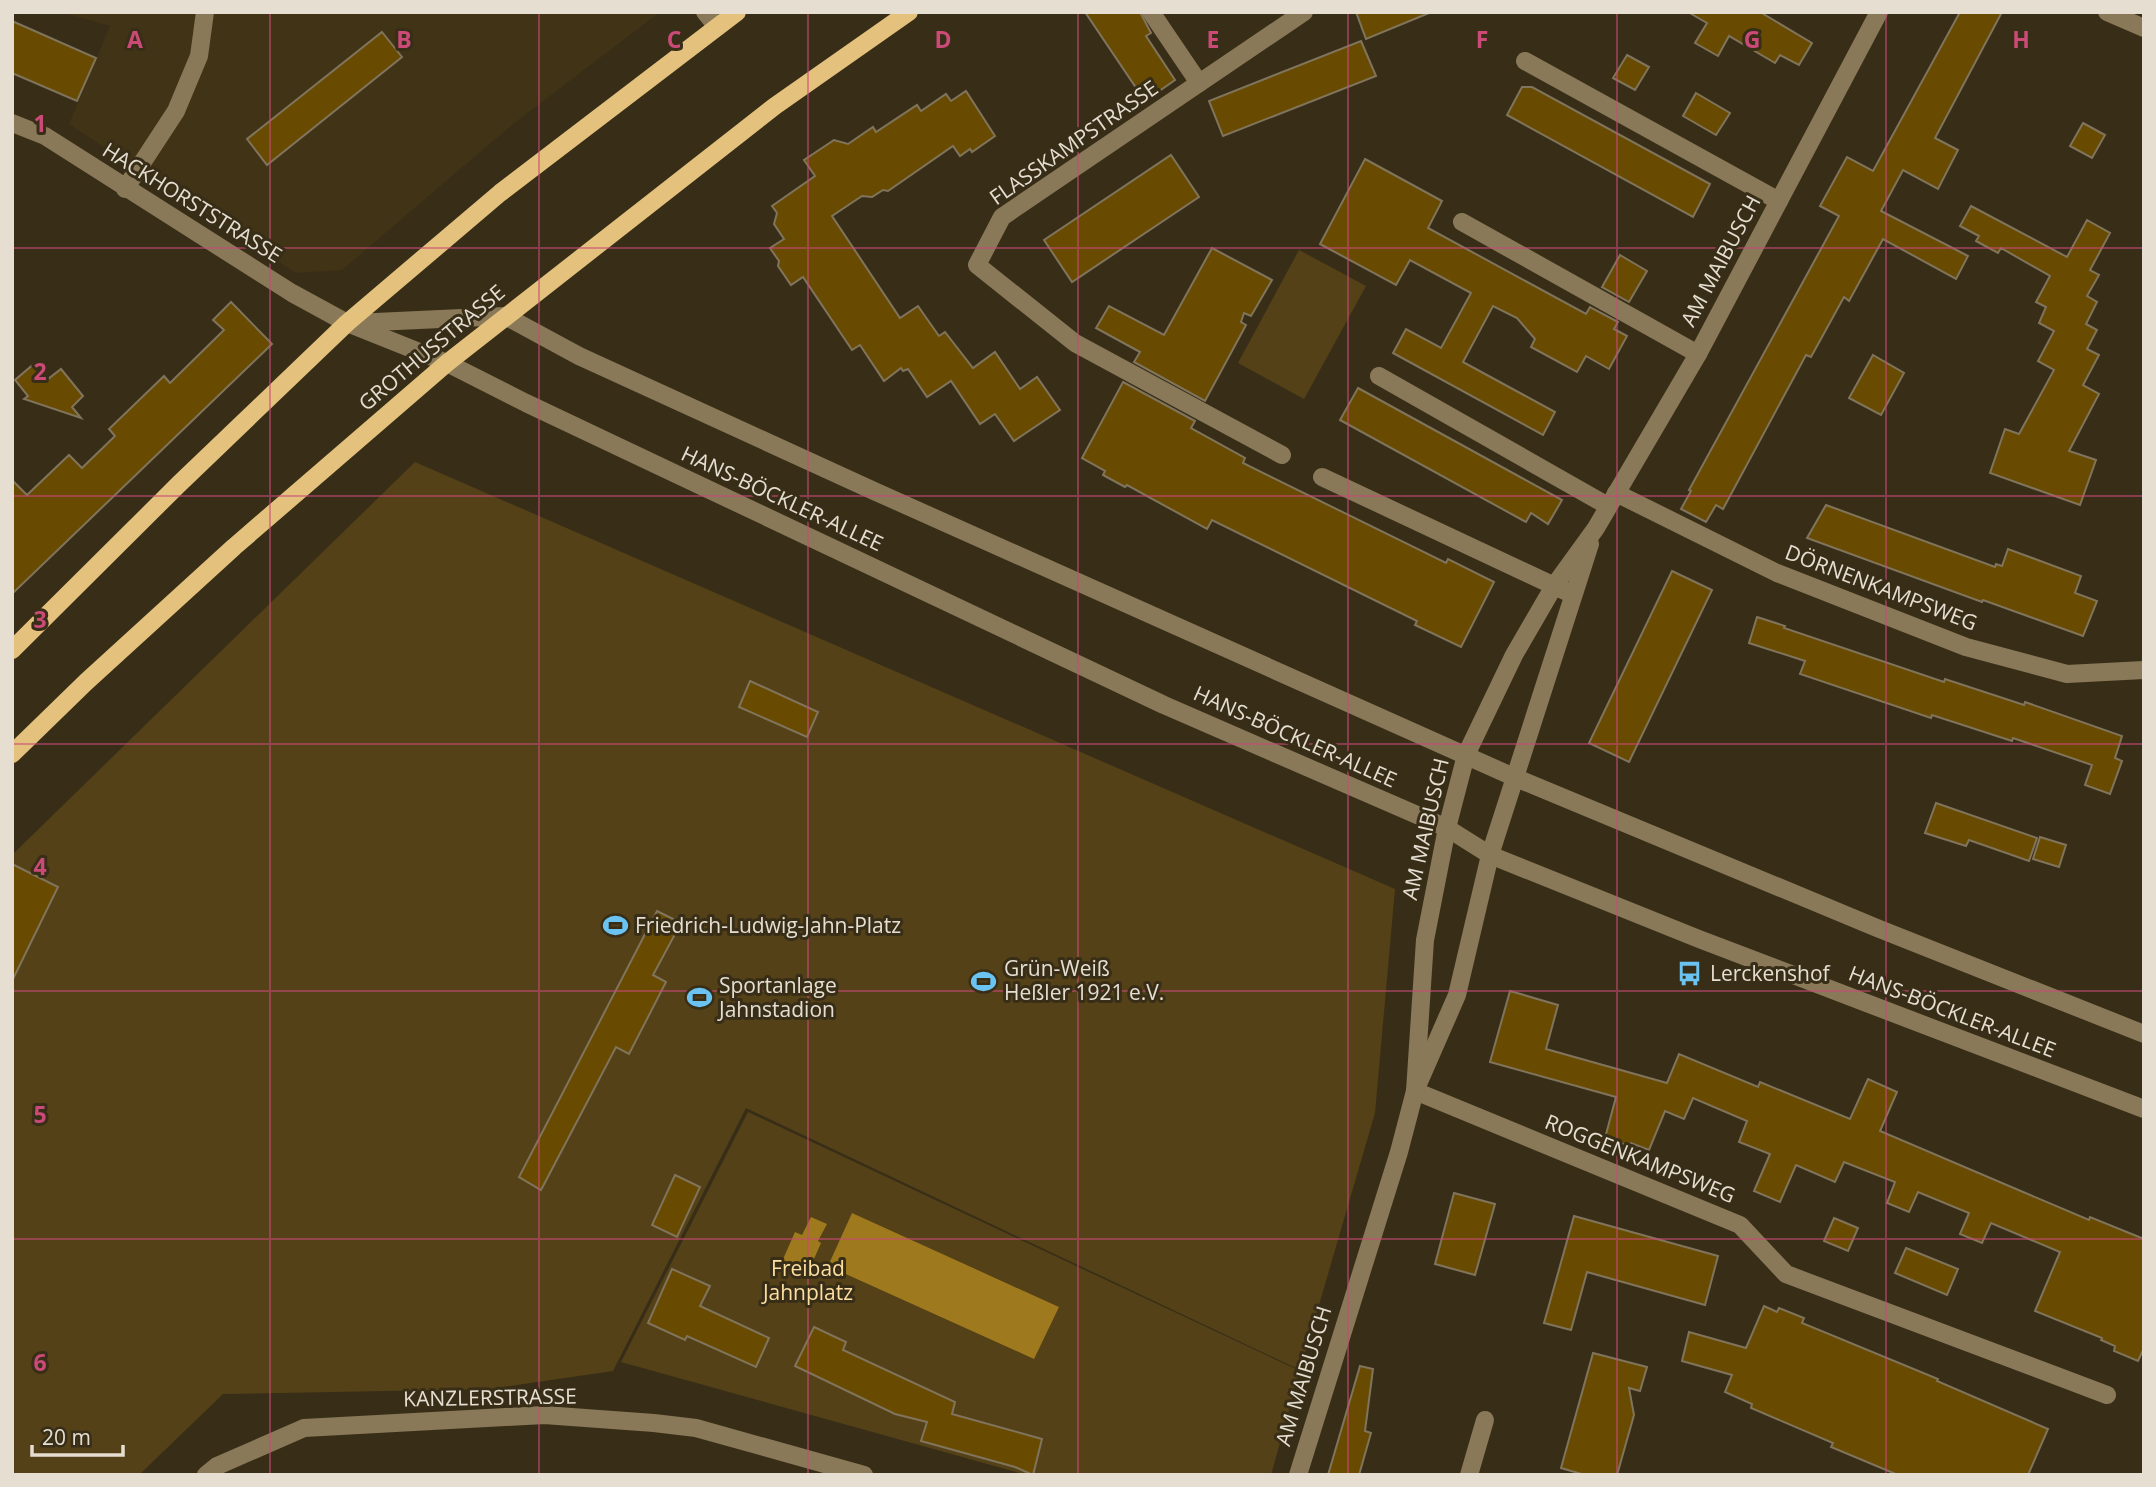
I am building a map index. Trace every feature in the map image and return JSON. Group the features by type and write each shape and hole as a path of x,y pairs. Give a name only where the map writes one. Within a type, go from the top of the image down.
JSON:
{"main road":[{"path":"12,650 179,484 347,323 500,193 737,12"},
{"name":"GROTHUSSTRASSE","path":"12,754 86,682 234,547 447,363 775,106 909,12"}],"street":[{"path":"125,189 176,111 199,56 205,12"},
{"path":"705,12 717,27"},
{"path":"1152,12 1199,83"},
{"name":"FLASSKAMPSTRASSE","path":"1282,455 1075,343 976,265 1002,217 1304,12"},
{"name":"AM MAIBUSCH","path":"1415,1091 1425,940 1447,828 1466,755 1514,655 1554,586 1596,528 1698,354 1880,12"},
{"path":"2107,12 2144,28"},
{"path":"1525,61 1779,201"},
{"name":"HACKHORSTSTRASSE","path":"12,124 45,136 292,293 347,323 447,363"},
{"path":"1462,222 1698,354"},
{"path":"347,323 505,316 579,356 874,491 1516,778 1877,928 2144,1034"},
{"name":"HANS-BÖCKLER-ALLEE","path":"447,363 538,409 1164,705 1447,828 1490,855 1699,939 2144,1109"},
{"name":"DÖRNENKAMPSWEG","path":"1378,376 1612,500 1777,573 1966,647 2067,674 2144,670"},
{"path":"1322,477 1574,596"},
{"name":"AM MAIBUSCH","path":"1298,1475 1415,1091 1457,995 1490,855 1596,528"},
{"name":"ROGGENKAMPSWEG","path":"1415,1091 1740,1225 1786,1274 2108,1395"},
{"name":"KANZLERSTRASSE","path":"206,1475 216,1466 303,1427 544,1415 654,1423 696,1429 864,1475"},
{"path":"1468,1475 1485,1420"}],"shaded area":[{"path":"61,12 660,12 513,124 342,270 296,273 69,124 110,26"},
{"path":"852,1213 1059,1307 1034,1359 828,1266"},
{"path":"811,1217 827,1224 818,1241 821,1243 806,1277 780,1266 795,1232 802,1235"}],"green space":[{"path":"1299,250 1366,286 1304,399 1238,363"},
{"name":"Sportanlage Jahnstadion","path":"415,462 1395,889 1375,1113 1300,1370 746,1108 613,1371 489,1389 223,1394 139,1475 12,1475 12,855"},
{"name":"Freibad Jahnplatz","path":"748,1112 1300,1371 1271,1475 1027,1475 621,1362"}],"building":[{"path":"1085,12 1140,12 1151,33 1146,36 1175,80 1145,101"},
{"path":"1356,12 1429,12 1429,13 1366,39"},
{"path":"1688,12 1760,12 1812,43 1799,65 1780,55 1775,63 1729,36 1718,56 1695,43 1707,23"},
{"path":"1960,12 2002,12 1935,138 1958,150 1938,189 1903,170 1881,211 1968,256 1956,279 1883,239 1849,301 1844,297 1811,357 1806,355 1723,509 1716,505 1706,522 1681,509 1839,216 1820,206 1847,157 1873,171"},
{"path":"12,21 96,58 77,101 12,73"},
{"path":"382,32 402,57 267,165 247,139"},
{"path":"1361,41 1376,76 1223,136 1209,101"},
{"path":"1627,55 1649,67 1635,90 1613,78"},
{"path":"1522,87 1532,87 1710,184 1693,217 1507,115"},
{"path":"966,91 995,136 972,152 970,149 960,156 953,146 888,191 883,190 872,197 862,196 832,216 900,318 918,306 939,336 945,332 973,368 995,352 1020,389 1037,377 1060,410 1014,441 995,414 980,424 951,381 927,397 908,369 903,371 901,368 884,381 860,345 852,350 803,277 791,285 770,248 784,239 774,224 777,213 772,206 815,176 804,160 834,140 848,144 873,127 876,132 917,105 921,111 946,94 951,101"},
{"path":"1696,93 1730,113 1716,135 1683,116"},
{"path":"2083,123 2105,135 2092,158 2070,146"},
{"path":"1171,155 1199,197 1072,282 1044,240"},
{"path":"1365,159 1442,201 1428,228 1586,314 1590,307 1618,322 1614,329 1627,336 1609,369 1586,356 1577,372 1531,347 1535,339 1517,318 1493,306 1463,362 1555,412 1543,435 1393,353 1406,329 1441,348 1471,293 1410,260 1396,285 1320,244"},
{"path":"1971,206 2067,257 2087,220 2110,233 2090,270 2099,275 2087,296 2097,302 2086,324 2097,330 2087,349 2099,355 2083,385 2099,394 2069,451 2096,460 2080,505 1990,473 2005,429 2019,434 2054,370 2038,361 2054,331 2039,323 2046,307 2036,302 2050,276 2001,248 1998,253 1976,241 1979,236 1960,226"},
{"path":"1212,248 1272,280 1251,316 1244,313 1241,322 1246,325 1205,401 1134,362 1140,352 1096,328 1109,306 1164,335"},
{"path":"1620,255 1647,271 1629,302 1602,287"},
{"path":"231,302 272,344 12,594 12,480 27,495 69,455 82,468 115,436 109,429 164,376 170,383 224,330 213,320"},
{"path":"1873,355 1904,373 1881,415 1849,398"},
{"path":"35,363 48,379 61,369 83,396 72,407 81,418 24,399 28,396 15,380"},
{"path":"1123,382 1195,421 1191,428 1245,458 1243,463 1446,563 1448,559 1494,582 1461,647 1415,625 1417,621 1212,520 1207,529 1127,485 1125,487 1103,475 1105,471 1082,458"},
{"path":"1358,388 1562,500 1548,524 1531,513 1526,522 1340,420"},
{"path":"1826,505 1995,567 1996,564 2002,566 2008,549 2081,576 2075,593 2097,601 2083,636 1807,538"},
{"path":"1672,571 1712,590 1629,762 1589,743"},
{"path":"1757,617 1944,682 1945,679 2024,705 2025,702 2122,736 2115,758 2122,761 2110,794 2085,785 2092,765 2013,738 2012,741 1932,715 1931,718 1800,674 1805,661 1749,643"},
{"path":"750,681 818,712 807,737 739,707"},
{"path":"1936,803 2037,838 2029,861 1969,840 1966,846 1925,833"},
{"path":"2040,837 2066,845 2059,867 2033,859"},
{"path":"12,864 58,887 12,981"},
{"path":"657,911 681,923 653,975 666,982 629,1054 616,1047 541,1190 519,1177"},
{"path":"1510,991 1558,1005 1546,1049 1667,1083 1679,1054 1758,1087 1760,1082 1850,1119 1868,1079 1897,1092 1880,1131 2089,1220 2090,1217 2144,1239 2144,1348 2138,1361 2114,1351 2115,1346 2101,1340 2102,1338 2035,1311 2060,1252 1991,1223 1982,1243 1960,1234 1969,1213 1918,1192 1909,1212 1887,1203 1895,1182 1844,1162 1835,1182 1796,1165 1780,1202 1754,1191 1770,1154 1739,1142 1747,1121 1693,1098 1684,1119 1665,1111 1649,1150 1605,1138 1616,1097 1490,1062"},
{"path":"675,1175 700,1187 677,1237 652,1225"},
{"path":"1454,1193 1495,1204 1475,1275 1435,1264"},
{"path":"1574,1216 1718,1256 1705,1305 1587,1272 1571,1330 1544,1323"},
{"path":"1834,1218 1858,1228 1848,1251 1824,1241"},
{"path":"1906,1248 1958,1269 1947,1295 1895,1273"},
{"path":"672,1269 710,1286 700,1306 769,1338 756,1367 687,1336 685,1340 648,1323"},
{"path":"1764,1306 1777,1312 1779,1308 1804,1318 1802,1323 1938,1379 1937,1381 2048,1429 2028,1475 1898,1475 1831,1447 1833,1443 1751,1408 1752,1404 1725,1392 1732,1375 1682,1361 1689,1332 1746,1348"},
{"path":"814,1327 846,1342 843,1350 955,1402 952,1414 1042,1439 1033,1475 1015,1467 921,1441 927,1422 895,1414 795,1366"},
{"path":"1593,1353 1647,1367 1640,1391 1629,1388 1634,1415 1617,1475 1585,1475 1561,1468"},
{"path":"1360,1366 1373,1369 1365,1431 1371,1433 1359,1475 1328,1475"}],"place":[{"name":"Friedrich-Ludwig-Jahn-Platz","path":"615,926"},
{"name":"Lerckenshof","path":"1690,974"},
{"name":"Grün-Weiß Heßler 1921 e.V.","path":"984,981"},
{"name":"Sportanlage Jahnstadion","path":"699,998"}]}
